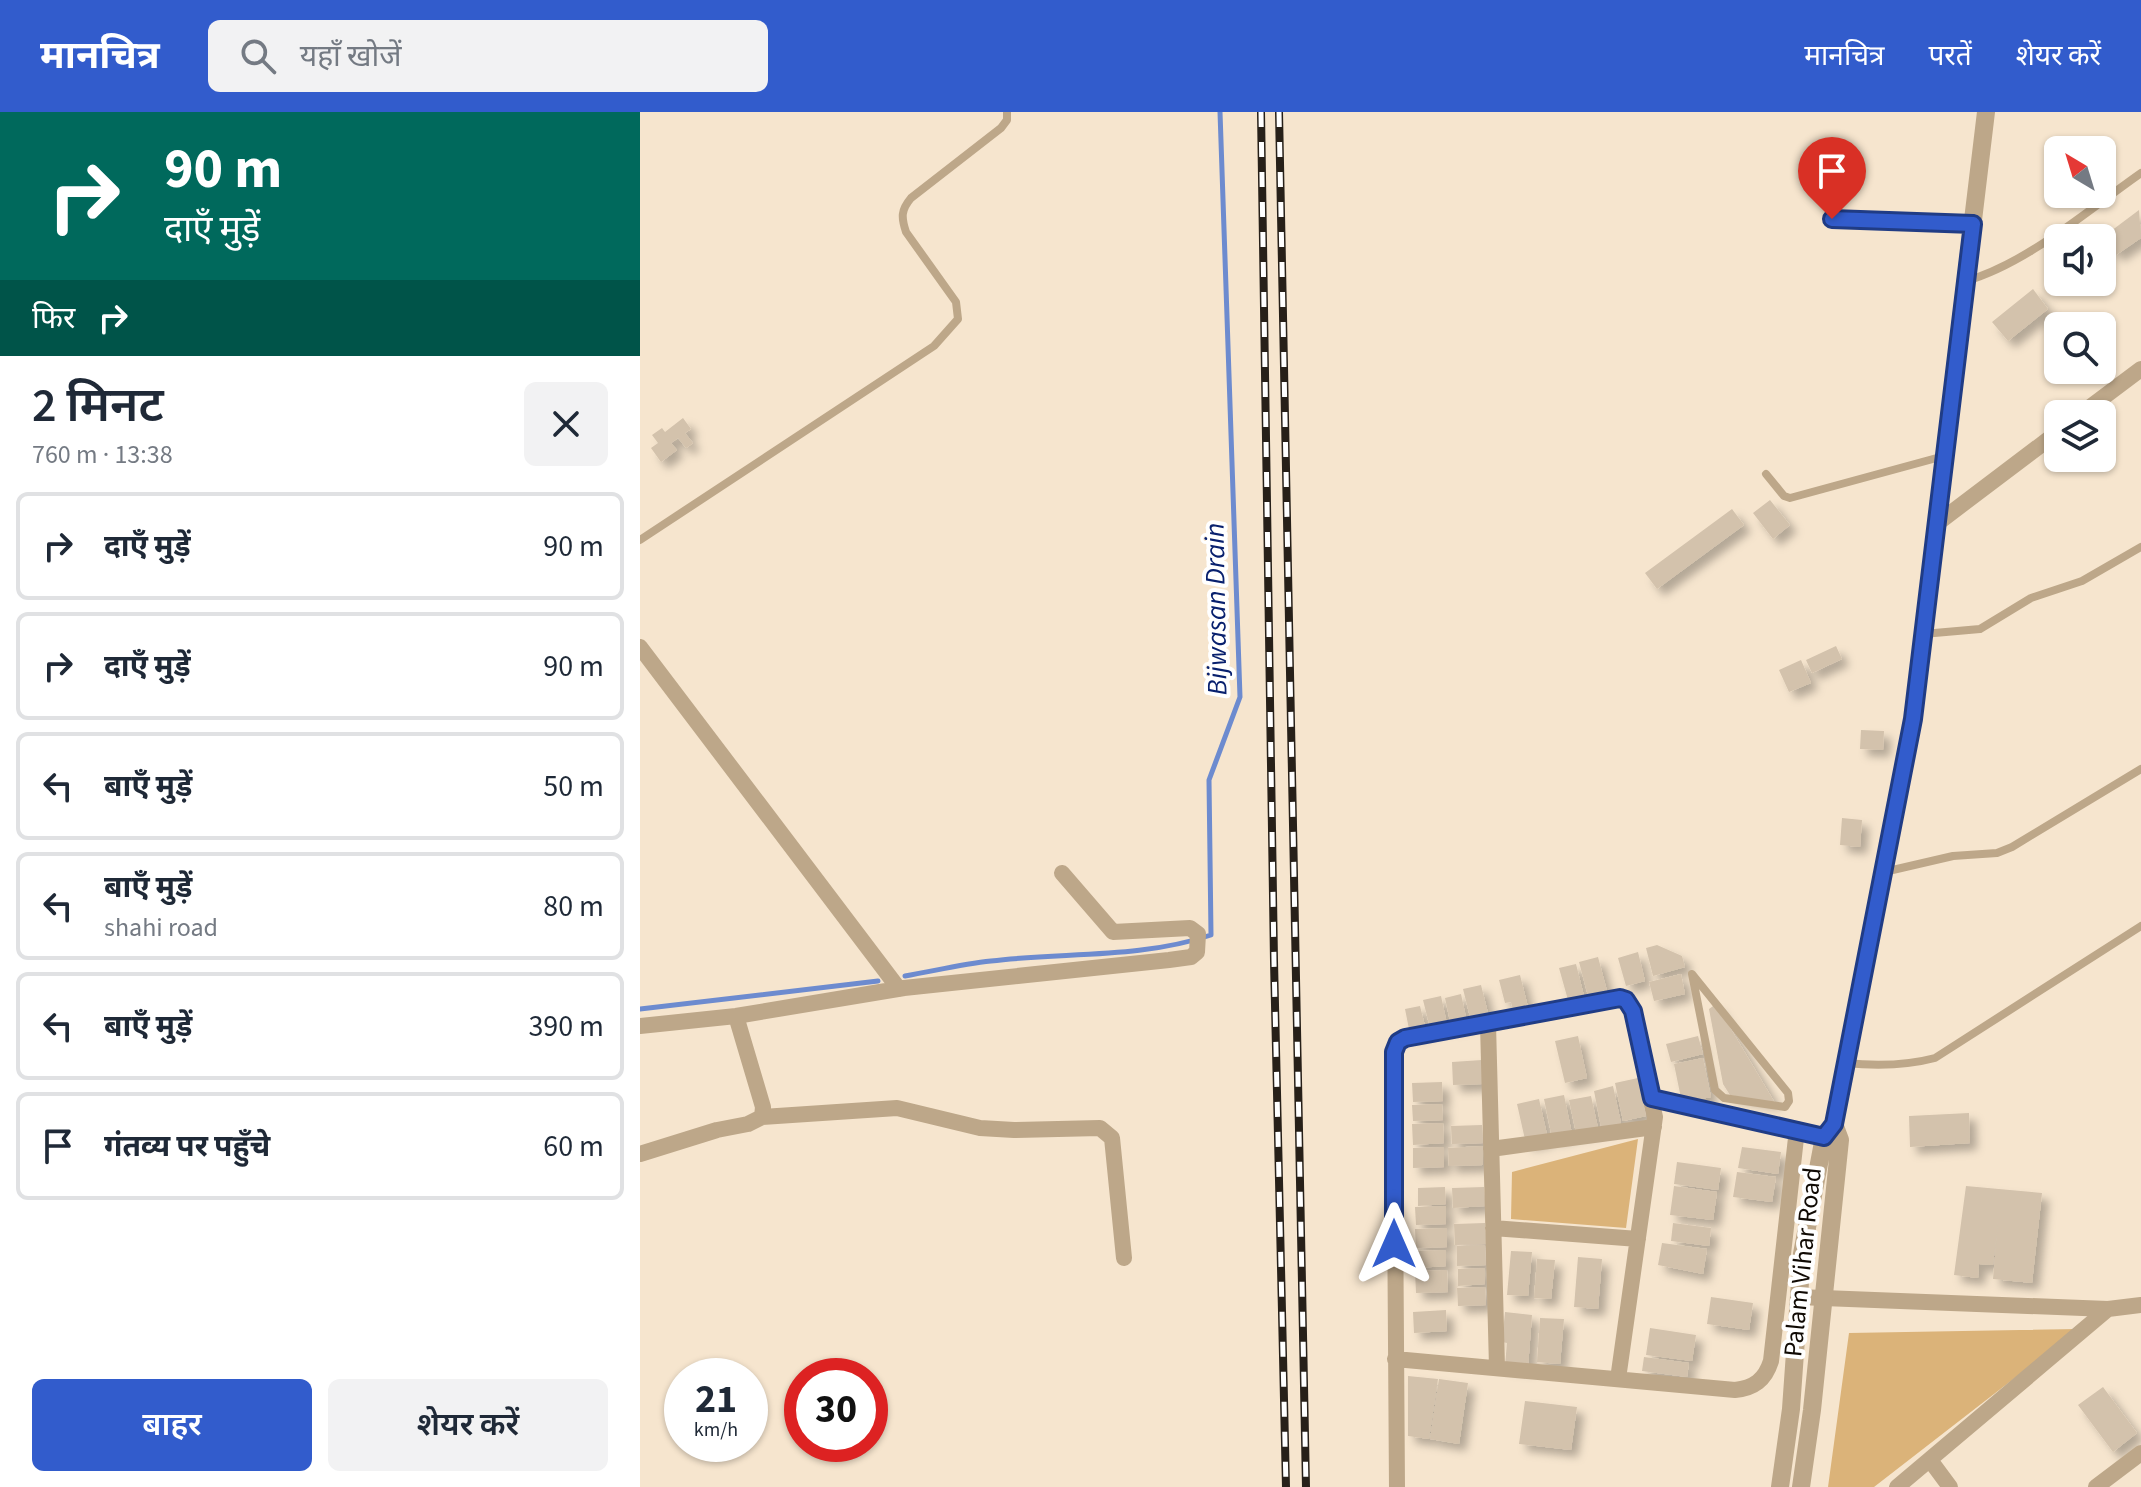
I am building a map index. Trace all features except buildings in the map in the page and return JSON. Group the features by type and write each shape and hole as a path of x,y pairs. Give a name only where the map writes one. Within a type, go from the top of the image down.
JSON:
{"street":[{"path":"1652,1098 1797,1129 1833,1133 1913,719 1986,112"},
{"path":"2100,400 2141,369"},
{"path":"1935,525 2044,443"},
{"path":"640,647 899,989"},
{"path":"640,1026 736,1016 899,989 1195,955 1198,938 1195,930 1185,927 1113,932 1062,873"},
{"path":"1397,1487 1395,1047 1405,1038 1620,998 1626,1000 1633,1011 1652,1098 1654,1127 1618,1379"},
{"path":"736,1016 763,1107 762,1117"},
{"path":"1488,1024 1497,1367"},
{"path":"640,1154 717,1130 748,1124 762,1117 897,1108 980,1128 1100,1128 1112,1138 1124,1258"},
{"path":"1491,1149 1654,1127"},
{"path":"1395,1359 1747,1389 1766,1374 1771,1361 1797,1129"},
{"name":"Palam Vihar Road","path":"1780,1487 1791,1409 1802,1254 1833,1133"},
{"name":"Palam Vihar Road","path":"1801,1487 1823,1299 1833,1133"},
{"path":"1493,1228 1638,1239"},
{"path":"1798,1297 2138,1309"},
{"path":"1897,1487 2108,1309"},
{"path":"2096,1487 2141,1453"},
{"path":"1930,1460 1950,1487"}],"lane":[{"path":"640,540 934,346 946,334 958,319 956,302 906,232 903,208 911,198 1001,128 1007,120 1007,112"},
{"path":"1965,281 1990,274 2014,262 2141,173"},
{"path":"1832,219 1973,224"},
{"path":"1766,474 1784,496 1790,498 1944,456"},
{"path":"1922,634 1980,629 2031,598 2082,581 2141,547"},
{"path":"1884,872 1953,856 1997,853 2012,847 2141,769"},
{"path":"1845,1063 1874,1066 1935,1058 2141,926"},
{"path":"1692,974 1788,1093 1789,1101 1785,1107 1773,1106 1724,1098 1715,1090 1692,974"},
{"path":"1770,1123 1773,1106"}],"shaded area":[{"path":"1638,1139 1626,1228 1511,1219 1512,1172"},
{"path":"2078,1329 1874,1487 1828,1487 1849,1333"}],"waterway":[{"name":"Bijwasan Drain","path":"905,976 991,961 1157,948 1211,935 1209,780 1240,697 1220,112"},
{"name":"Bijwasan Drain","path":"640,1009 878,981"}],"railway":[{"path":"1261,112 1274,961 1286,1487"},
{"path":"1279,112 1306,1487"}],"route":[{"path":"1394,1244 1394,1052 1398,1042 1405,1038 1620,998 1626,1000 1633,1011 1652,1098 1824,1137 1834,1124 1913,719 1973,224 1832,219"}]}
